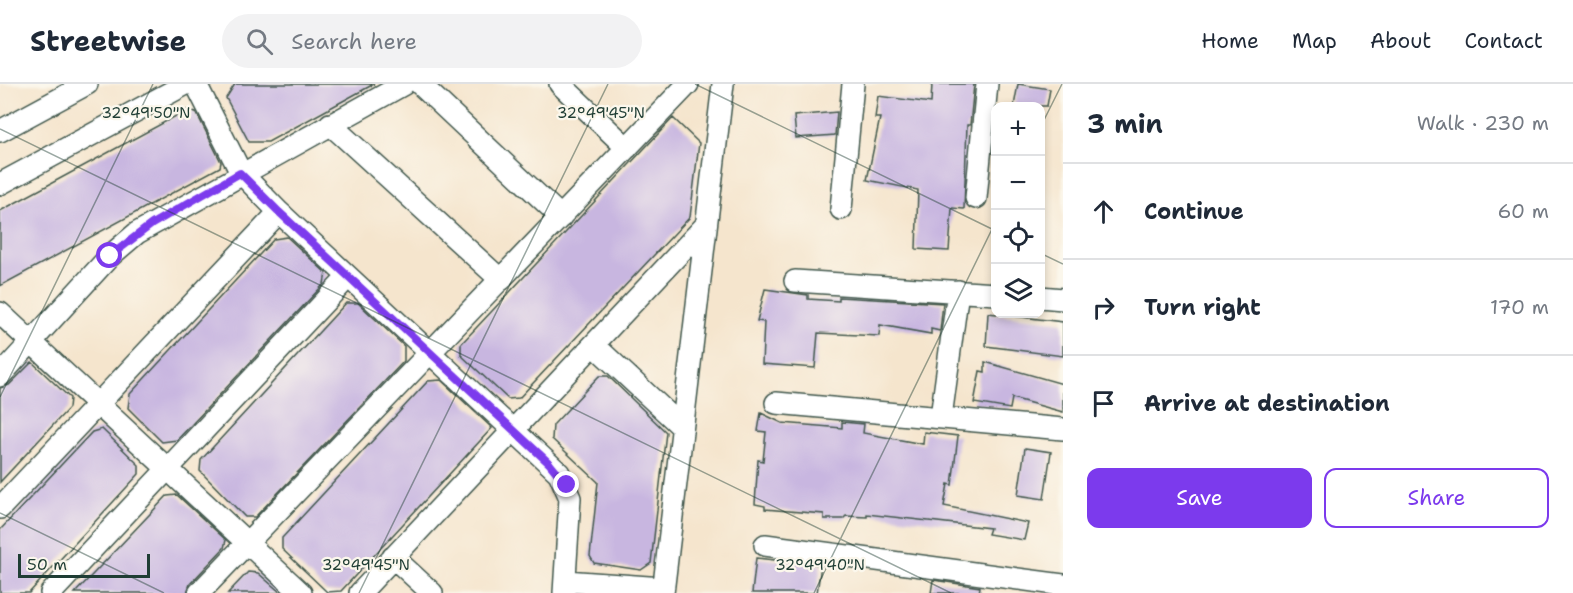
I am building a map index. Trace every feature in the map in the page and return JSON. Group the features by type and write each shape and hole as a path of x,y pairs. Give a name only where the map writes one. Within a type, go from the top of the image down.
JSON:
{"street":[{"path":"0,131 87,84"},
{"path":"0,184 186,84"},
{"path":"196,84 240,173 348,277 549,463 567,485 570,498 565,587 663,591 723,84"},
{"path":"0,376 123,244 152,224 240,173 404,84"},
{"path":"420,84 561,217"},
{"path":"560,84 627,147"},
{"path":"199,593 688,84"},
{"path":"841,209 853,84"},
{"path":"976,198 987,84"},
{"path":"330,124 501,280"},
{"path":"0,508 279,212"},
{"path":"360,593 706,225"},
{"path":"51,593 348,277"},
{"path":"795,281 991,294"},
{"path":"941,417 958,291"},
{"path":"1045,297 1063,299"},
{"path":"0,314 300,593"},
{"path":"594,345 682,427"},
{"path":"776,403 1063,429"},
{"path":"765,545 1063,585"},
{"path":"393,557 432,593"}],"building":[{"path":"235,84 374,84 268,142 249,142 226,98"},
{"path":"932,84 974,84 970,125 967,125 964,209 952,208 949,251 916,249 918,190 867,180 880,118 875,118 878,96 931,103"},
{"path":"1018,84 1050,89 1047,106 1045,102 1015,102"},
{"path":"187,110 196,112 221,162 220,167 0,286 0,211"},
{"path":"837,112 835,135 796,138 794,116"},
{"path":"673,118 699,143 690,217 519,398 508,399 461,355 461,344"},
{"path":"287,237 326,273 324,284 177,440 162,442 128,408 130,394 274,239"},
{"path":"765,289 808,295 808,299 839,301 839,297 943,303 940,331 931,329 931,334 880,325 879,336 818,333 815,368 762,364 764,322 757,321"},
{"path":"346,303 358,303 404,346 404,361 255,517 245,517 200,471 201,460"},
{"path":"988,313 991,313 991,318 1030,318 1063,322 1063,356 986,346"},
{"path":"32,362 70,398 69,408 0,482 0,388 9,385"},
{"path":"985,362 1063,384 1063,412 1012,398 1010,409 974,403 980,371 985,372"},
{"path":"599,376 608,376 666,432 651,563 641,570 594,563 590,556 598,482 552,439 553,425"},
{"path":"441,380 492,428 341,591 327,592 282,549 282,538 428,381"},
{"path":"761,413 782,423 842,428 842,422 864,424 863,433 923,444 924,432 958,436 952,485 948,484 944,506 1028,523 1024,540 988,534 990,528 867,514 867,517 846,516 843,519 824,519 824,514 765,509 765,506 755,504 758,460 763,461 766,432 758,431"},
{"path":"102,429 139,465 139,474 29,593 0,593 0,530 92,432"},
{"path":"1025,448 1051,452 1044,499 1018,495"},
{"path":"177,495 226,540 224,548 190,584 187,593 75,593 167,496"},
{"path":"756,558 821,565 817,593 752,593"},
{"path":"248,572 258,573 281,593 228,593"},
{"path":"933,580 980,587 979,593 931,593"}],"route":[{"path":"110,256 137,233 240,173 549,463 567,485"}]}
